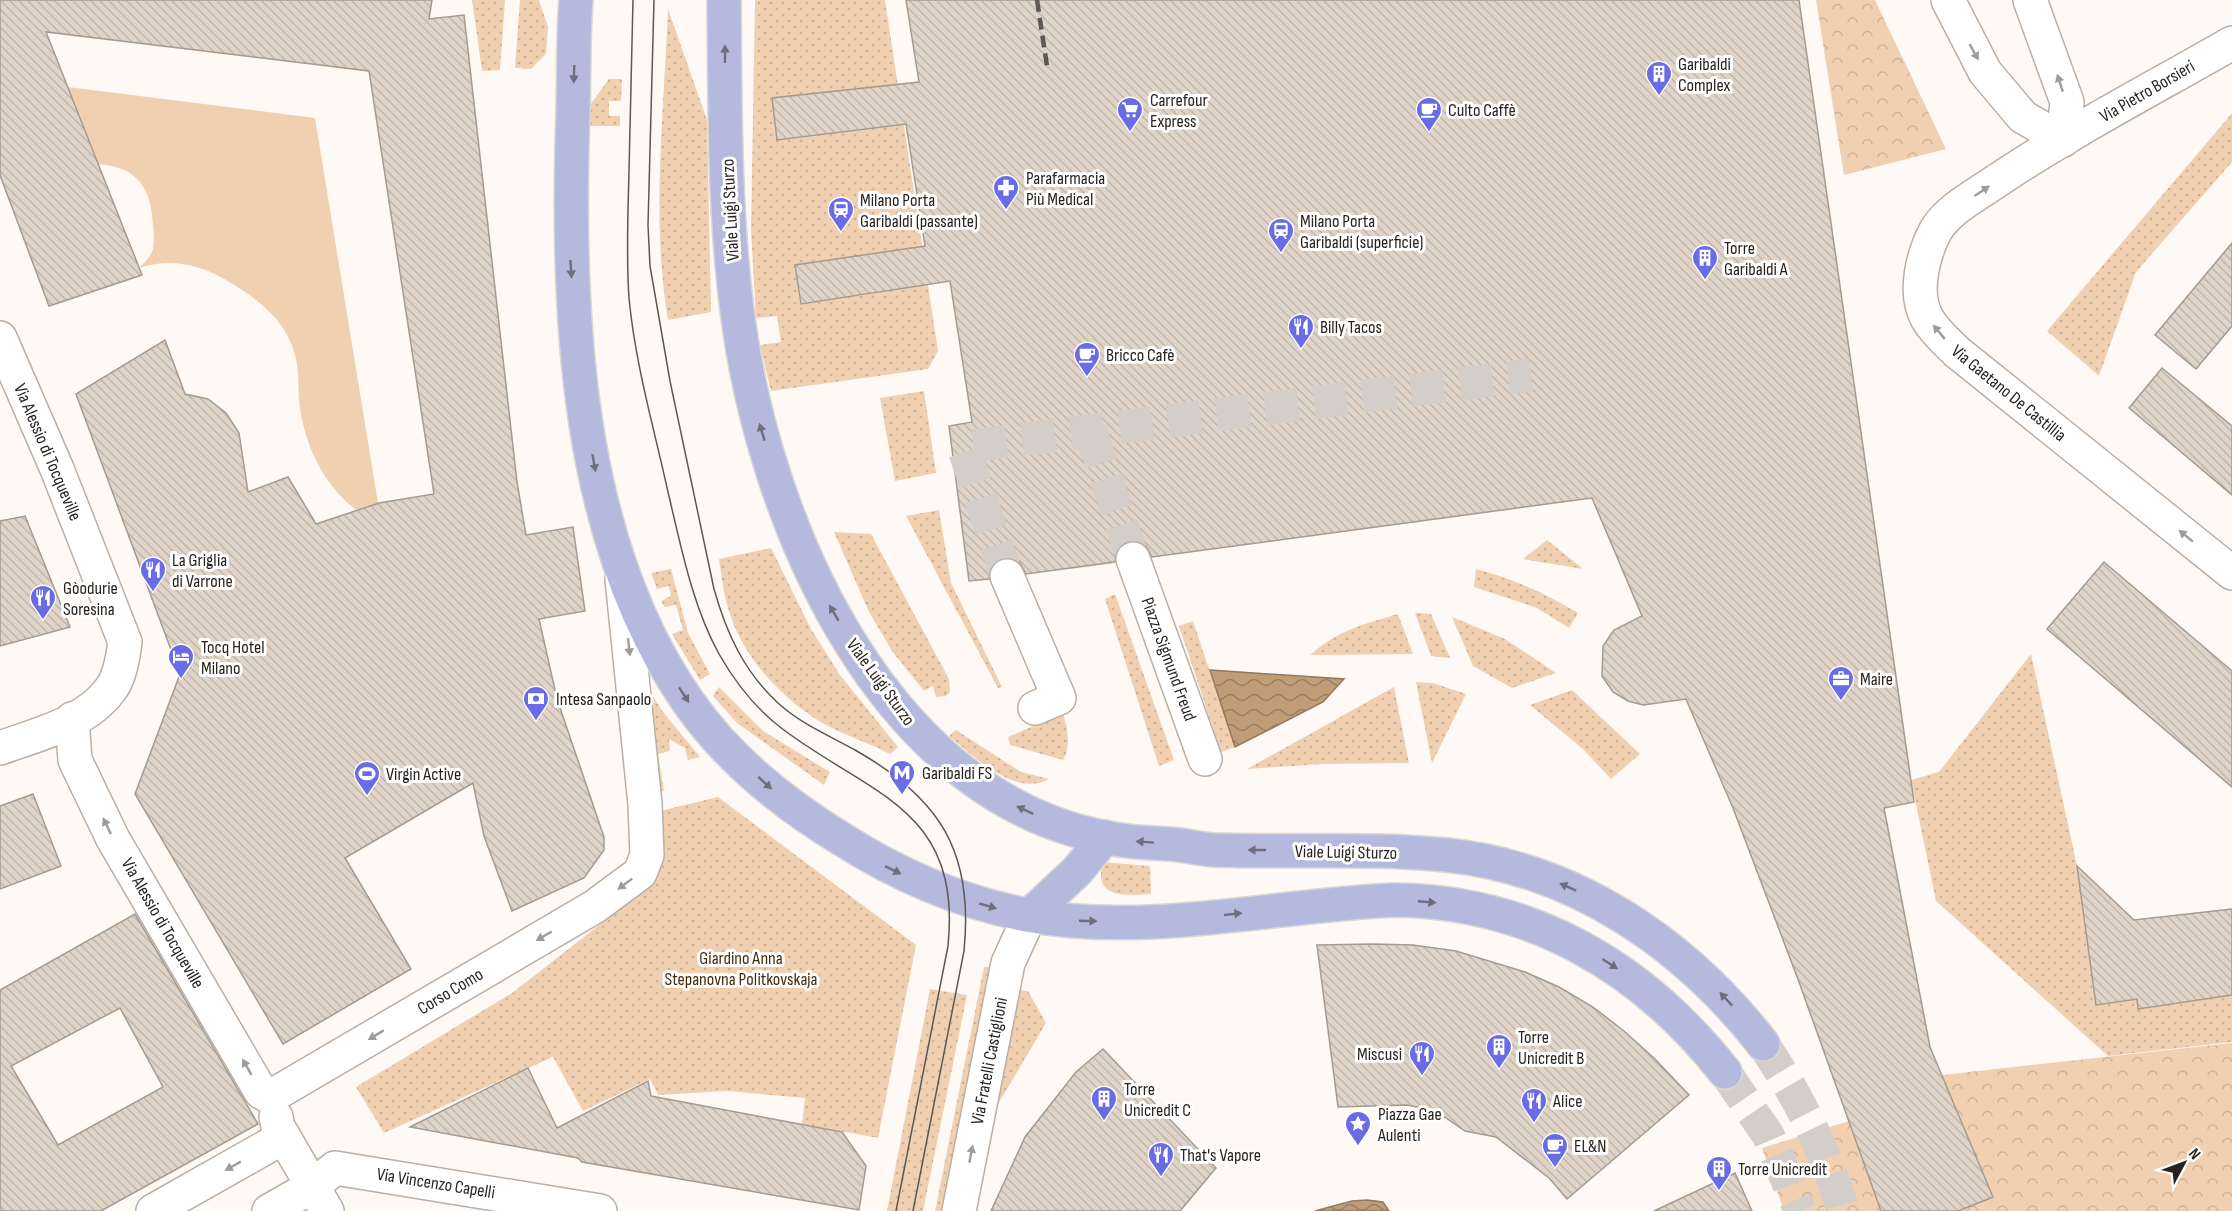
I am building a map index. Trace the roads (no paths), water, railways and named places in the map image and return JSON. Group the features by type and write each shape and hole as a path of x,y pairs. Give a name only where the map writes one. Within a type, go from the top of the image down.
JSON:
{"main road":[{"name":"Viale Luigi Sturzo","path":"724,0 725,108 737,311 755,412 780,492 805,557 835,614 889,698 929,742 970,777 1002,798 1044,819 1092,834 1212,850 1358,850 1447,855 1487,861 1528,873 1596,900 1646,930 1707,979 1763,1044"},
{"path":"573,5 570,197 572,283 590,444 606,521 620,568 664,664 691,706 722,743 781,798 869,857 907,877 989,907 1030,915 1076,920 1135,922 1396,900 1474,908 1556,935 1616,968 1638,983 1680,1020 1725,1072"},
{"path":"1030,915 1092,834"}],"street":[{"path":"1947,0 1985,72 2023,117 2063,140 2067,102 2030,0"},
{"name":"Via Pietro Borsieri","path":"2063,140 2232,43"},
{"name":"Via Gaetano De Castillia","path":"2063,140 1959,206 1937,228 1928,248 1921,279 1921,302 1927,318 1957,352 2232,573"},
{"name":"Via Alessio di Tocqueville","path":"0,338 57,469 125,642 122,660 111,690 81,716 0,748"},
{"name":"Piazza Sigmund Freud","path":"1133,559 1205,759"},
{"name":"Corso Como","path":"287,1088 594,907 640,873 647,855 645,804 620,568"},
{"path":"1007,576 1059,698 1035,708"},
{"name":"Via Alessio di Tocqueville","path":"72,719 75,760 113,839 261,1092 270,1097 287,1088"},
{"name":"Via Fratelli Castiglioni","path":"960,1211 1008,963 1030,915"},
{"path":"269,1211 320,1198 276,1121 277,1103 287,1088"},
{"path":"153,1211 284,1137"},
{"name":"Via Vincenzo Capelli","path":"320,1198 335,1168 600,1211"}],"water":[{"path":"1210,670 1344,679 1323,702 1235,747"},
{"path":"1352,1201 1383,1202 1389,1211 1315,1211"}],"tunnel":[{"path":"1007,576 963,447 1531,375"},
{"path":"1091,432 1133,559"},
{"path":"1763,1044 1810,1124 1828,1166 1843,1211"},
{"path":"1725,1072 1768,1135 1800,1211"}],"tram line":[{"path":"633,0 628,234 629,298 646,395 683,554 701,616 725,664 738,684 762,711 780,727 876,789 902,810 924,833 940,862 948,899 948,946 896,1211"},
{"path":"654,0 648,225 650,266 670,381 719,605 746,665 778,703 805,723 884,768 909,788 929,809 945,831 956,857 963,885 966,916 964,951 913,1211"}],"railway":[{"path":"1037,0 1047,66"}],"place":[{"name":"Garibaldi Complex","path":"1659,97"},
{"name":"Carrefour Express","path":"1130,133"},
{"name":"Culto Caffè","path":"1429,133"},
{"name":"Parafarmacia Più Medical","path":"1006,211"},
{"name":"Milano Porta Garibaldi (passante)","path":"841,233"},
{"name":"Milano Porta Garibaldi (superficie)","path":"1281,254"},
{"name":"Torre Garibaldi A","path":"1705,281"},
{"name":"Billy Tacos","path":"1301,350"},
{"name":"Bricco Cafè","path":"1087,378"},
{"name":"La Griglia di Varrone","path":"153,593"},
{"name":"Gòodurie Soresina","path":"43,621"},
{"name":"Tocq Hotel Milano","path":"181,680"},
{"name":"Maire","path":"1841,702"},
{"name":"Intesa Sanpaolo","path":"536,722"},
{"name":"Garibaldi FS","path":"902,796"},
{"name":"Virgin Active","path":"367,797"},
{"name":"Torre Unicredit B","path":"1499,1070"},
{"name":"Miscusi","path":"1422,1077"},
{"name":"Torre Unicredit C","path":"1104,1122"},
{"name":"Alice","path":"1534,1124"},
{"name":"Piazza Gae Aulenti","path":"1358,1147"},
{"name":"EL&N","path":"1555,1169"},
{"name":"That's Vapore","path":"1161,1178"},
{"name":"Torre Unicredit","path":"1719,1192"}],"park label":[{"name":"Giardino Anna Stepanovna Politkovskaja","path":"741,968"}]}
